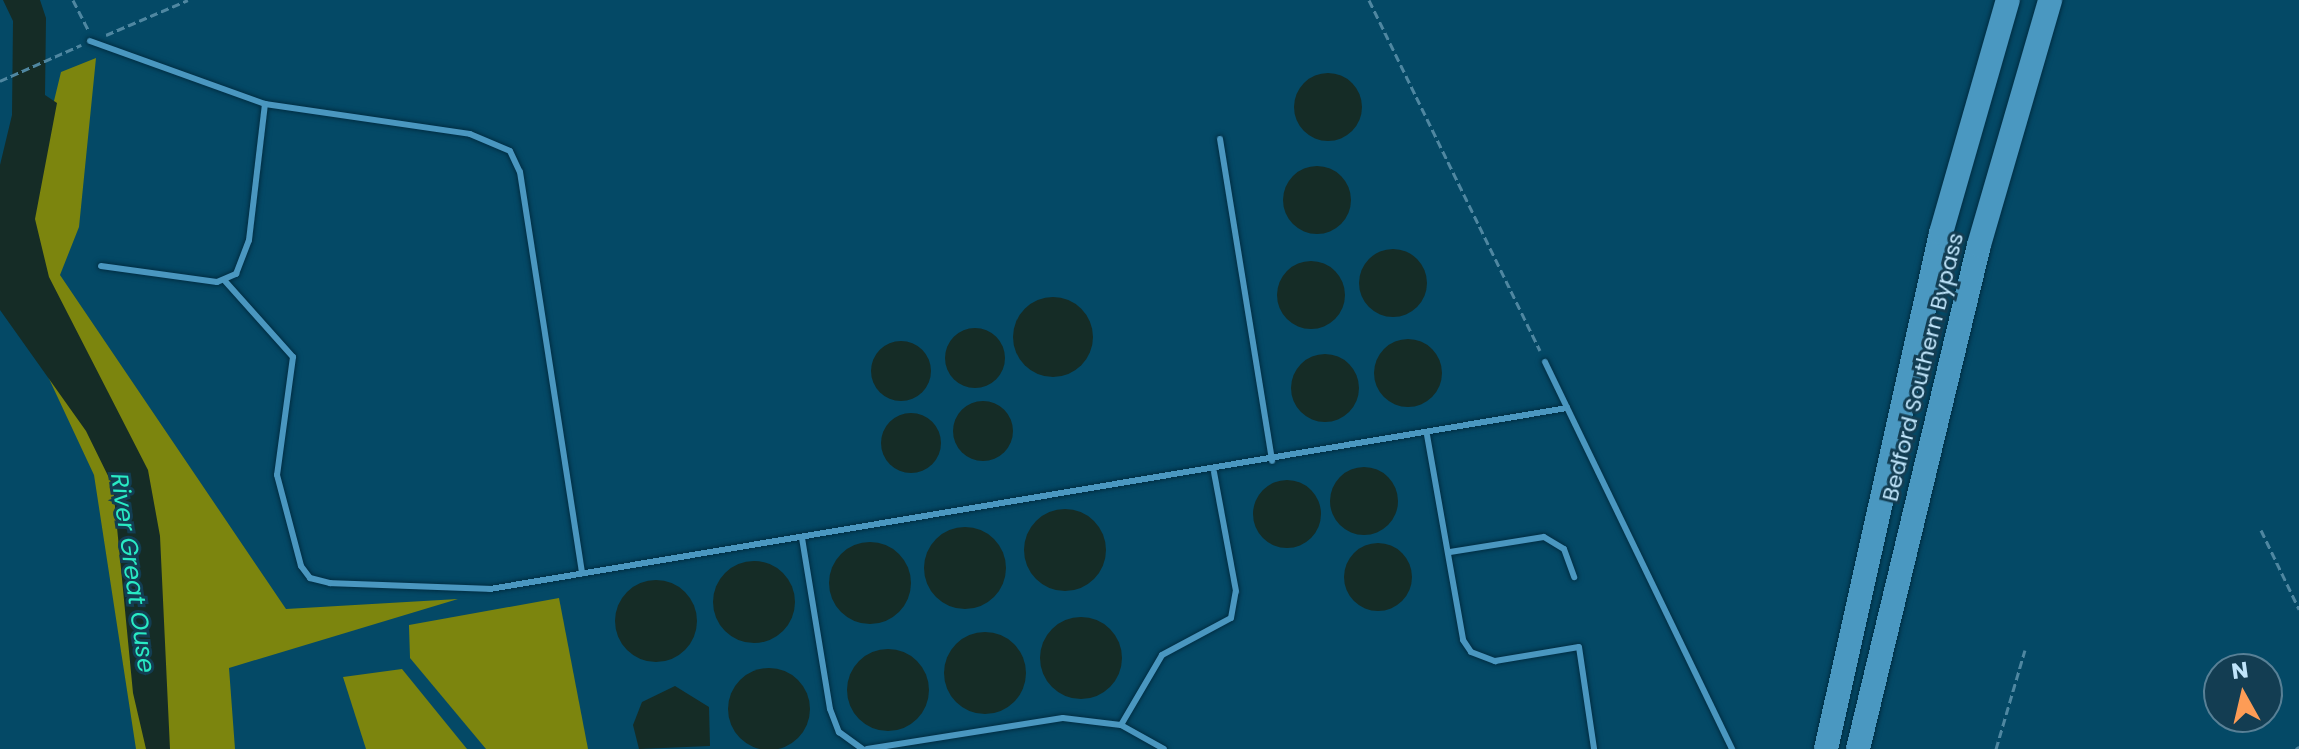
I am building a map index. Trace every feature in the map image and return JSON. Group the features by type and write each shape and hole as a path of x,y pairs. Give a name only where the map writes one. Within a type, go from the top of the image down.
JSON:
{"highway":[{"name":"Bedford Southern Bypass","path":"1826,749 1941,233 2008,0"},
{"name":"Bedford Southern Bypass","path":"1858,749 1979,245 2050,0"}],"lane":[{"path":"93,40 265,104 470,134 510,151 520,172 582,573"},
{"path":"225,281 245,261 265,104"},
{"path":"1220,139 1272,461"},
{"path":"101,266 225,281 293,357 277,475 310,578 490,589 1214,472 1567,408"},
{"path":"1545,362 1732,749"},
{"path":"1427,435 1471,652 1495,661 1579,647 1594,749"},
{"path":"1121,725 1162,655 1231,618 1236,591 1214,472"},
{"path":"1450,552 1544,537 1564,549 1574,577"},
{"path":"802,538 830,709 839,732 865,749 1063,718 1121,725 1164,749"}],"path":[{"path":"73,0 93,40"},
{"path":"0,81 188,0"},
{"path":"1369,0 1545,362"},
{"path":"2261,530 2299,609"},
{"path":"1996,749 2025,650"}],"green space":[{"path":"96,58 79,227 60,275 286,609 458,599 229,668 235,749 136,749 94,475 8,291 61,72"},
{"path":"559,598 588,749 486,749 410,658 409,625"},
{"path":"402,669 467,749 366,749 343,677"}],"water":[{"name":"River Great Ouse","path":"3,0 40,0 46,18 45,95 57,103 35,219 49,277 148,470 160,536 170,749 146,749 133,693 113,486 86,431 0,310 0,165 12,115 13,21"},
{"path":"1321,73 1335,73 1347,78 1357,88 1362,107 1357,126 1347,136 1335,141 1321,141 1309,136 1299,126 1294,114 1294,100 1299,88 1309,78"},
{"path":"1310,166 1324,166 1336,171 1346,181 1351,200 1346,219 1336,229 1324,234 1310,234 1298,229 1288,219 1283,207 1283,193 1288,181 1298,171"},
{"path":"1386,249 1400,249 1412,254 1422,264 1427,283 1422,302 1412,312 1400,317 1386,317 1374,312 1364,302 1359,290 1359,276 1364,264 1374,254"},
{"path":"1304,261 1318,261 1330,266 1340,276 1345,295 1340,314 1330,324 1318,329 1304,329 1292,324 1282,314 1277,302 1277,288 1282,276 1292,266"},
{"path":"1053,297 1068,300 1081,309 1090,322 1093,337 1090,352 1081,365 1068,374 1053,377 1038,374 1025,365 1016,352 1013,337 1016,322 1025,309 1038,300"},
{"path":"975,328 987,330 996,337 1003,346 1003,370 996,379 987,386 975,388 963,386 954,379 947,370 945,358 947,346 954,337 963,330"},
{"path":"1401,339 1415,339 1427,344 1437,354 1442,373 1437,392 1427,402 1415,407 1401,407 1389,402 1379,392 1374,380 1374,366 1379,354 1389,344"},
{"path":"901,341 913,343 922,350 929,359 929,383 922,392 913,399 901,401 889,399 880,392 873,383 871,371 873,359 880,350 889,343"},
{"path":"1318,354 1332,354 1344,359 1354,369 1359,388 1354,407 1344,417 1332,422 1318,422 1306,417 1296,407 1291,395 1291,381 1296,369 1306,359"},
{"path":"983,401 994,403 1004,410 1011,420 1011,442 1004,452 994,459 983,461 972,459 962,452 955,442 953,431 955,420 962,410 972,403"},
{"path":"911,413 922,415 932,422 939,432 939,454 932,464 922,471 911,473 900,471 890,464 883,454 881,443 883,432 890,422 900,415"},
{"path":"1357,467 1371,467 1383,472 1393,482 1398,501 1393,520 1383,530 1371,535 1357,535 1345,530 1335,520 1330,508 1330,494 1335,482 1345,472"},
{"path":"1280,480 1294,480 1306,485 1316,495 1321,514 1316,533 1306,543 1294,548 1280,548 1268,543 1258,533 1253,521 1253,507 1258,495 1268,485"},
{"path":"1065,509 1081,513 1094,521 1102,534 1106,550 1102,566 1094,579 1081,587 1065,591 1049,587 1036,579 1028,566 1024,550 1028,534 1036,521 1049,513"},
{"path":"965,527 981,531 994,539 1002,552 1006,568 1002,584 994,597 981,605 965,609 949,605 936,597 928,584 924,568 928,552 936,539 949,531"},
{"path":"870,542 886,546 899,554 907,567 911,583 907,599 899,612 886,620 870,624 854,620 841,612 833,599 829,583 833,567 841,554 854,546"},
{"path":"1371,543 1385,543 1397,548 1407,558 1412,577 1407,596 1397,606 1385,611 1371,611 1359,606 1349,596 1344,584 1344,570 1349,558 1359,548"},
{"path":"754,561 770,565 783,573 791,586 795,602 791,618 783,631 770,639 754,643 738,639 725,631 717,618 713,602 717,586 725,573 738,565"},
{"path":"656,580 672,584 685,592 693,605 697,621 693,637 685,650 672,658 656,662 640,658 627,650 619,637 615,621 619,605 627,592 640,584"},
{"path":"1081,617 1097,620 1110,629 1119,642 1122,658 1119,674 1110,687 1097,696 1081,699 1065,696 1052,687 1043,674 1040,658 1043,642 1052,629 1065,620"},
{"path":"985,632 1001,636 1014,644 1022,657 1026,673 1022,689 1014,702 1001,710 985,714 969,710 956,702 948,689 944,673 948,657 956,644 969,636"},
{"path":"888,649 904,652 917,661 926,674 929,690 926,706 917,719 904,728 888,731 872,728 859,719 850,706 847,690 850,674 859,661 872,652"},
{"path":"769,668 798,680 810,709 798,738 769,750 740,738 728,709 740,680"},
{"path":"675,686 709,707 710,746 639,749 633,725 642,702"}]}
